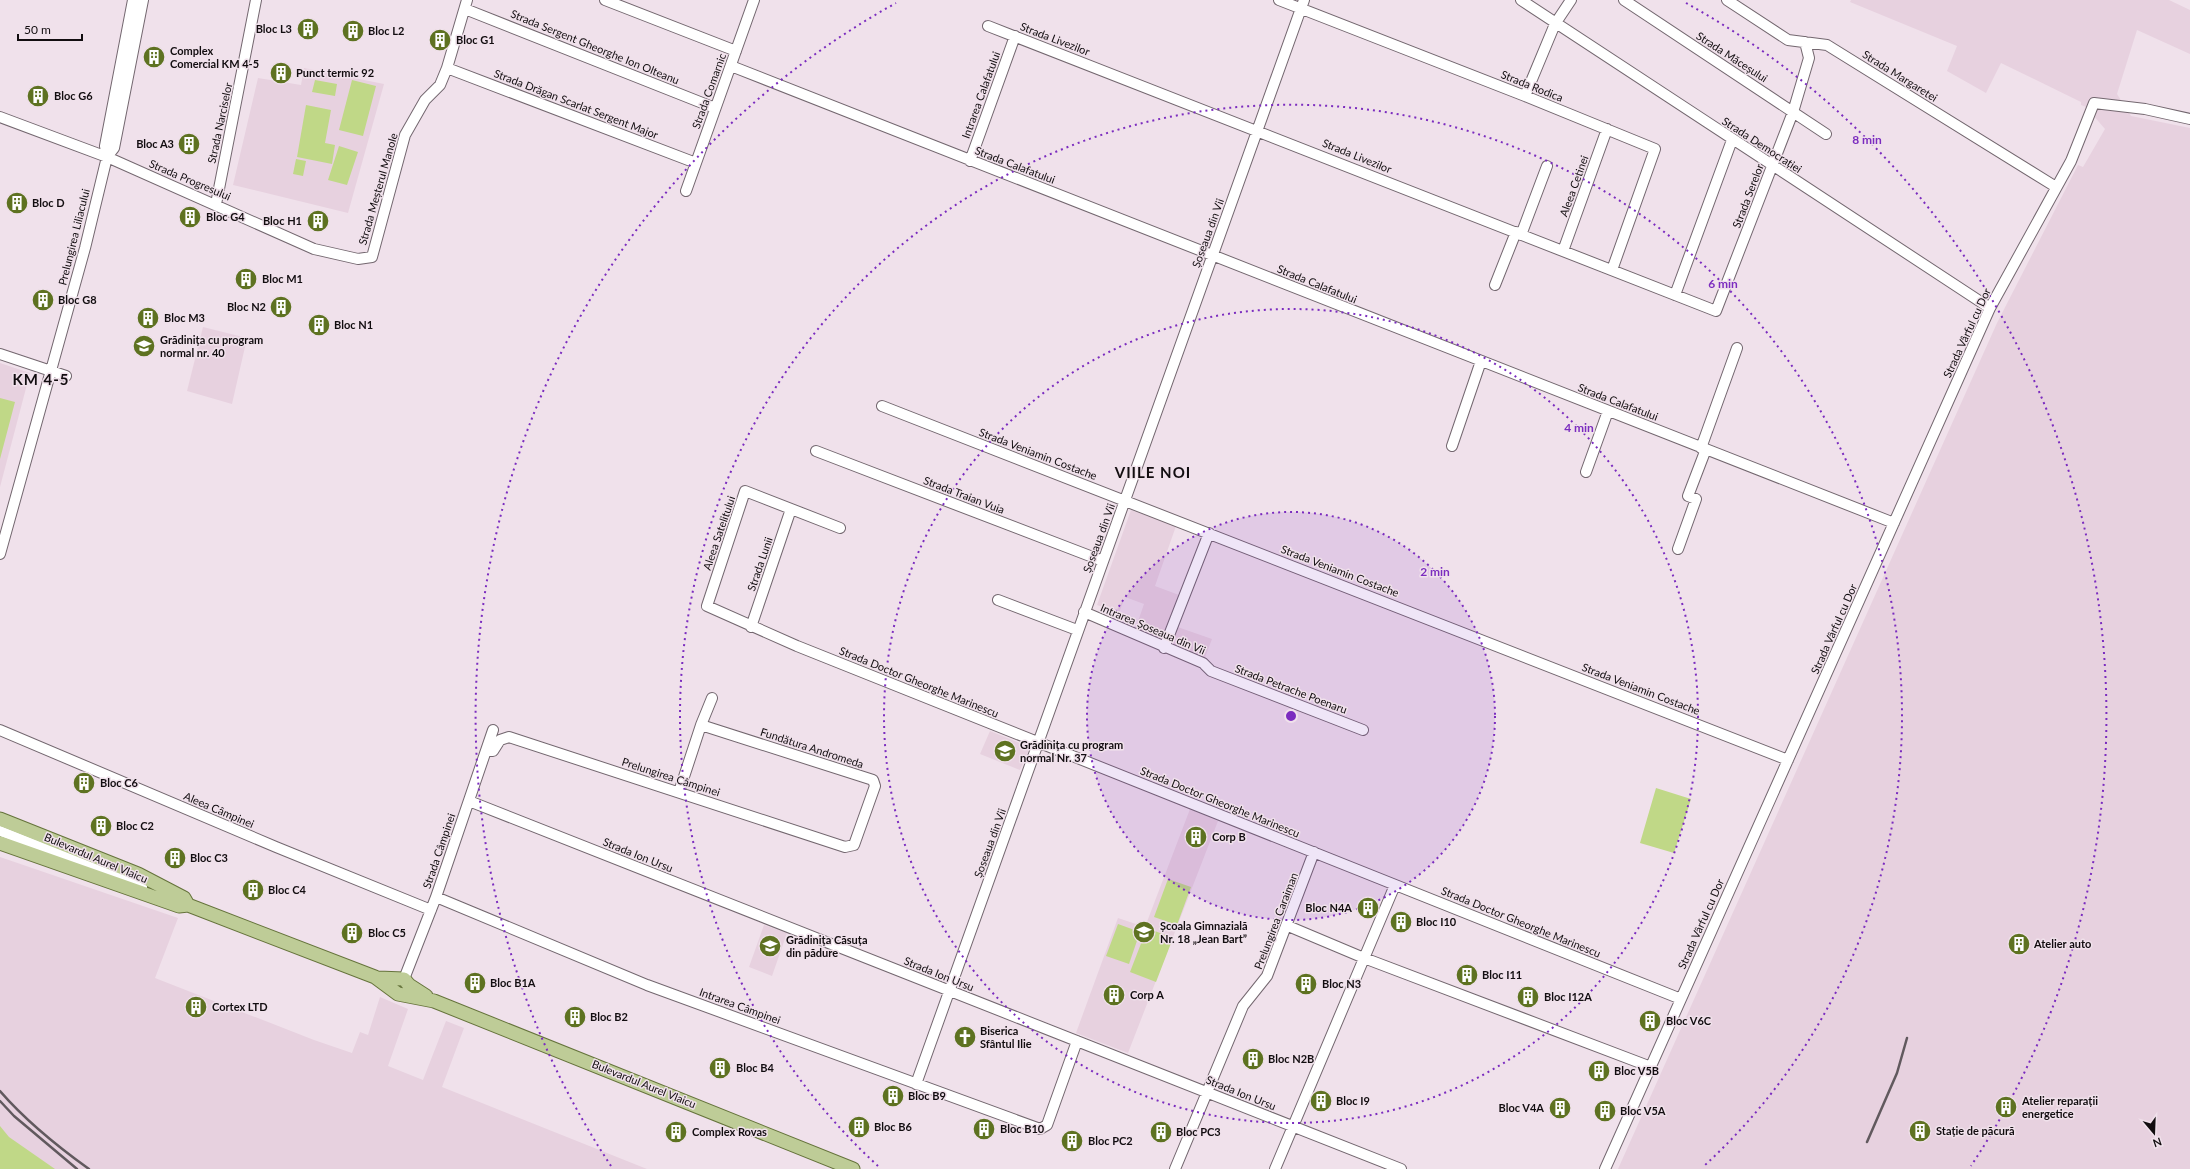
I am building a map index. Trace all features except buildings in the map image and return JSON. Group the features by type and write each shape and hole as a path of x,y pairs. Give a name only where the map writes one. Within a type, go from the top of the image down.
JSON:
{"main road":[{"name":"Bulevardul Aurel Vlaicu","path":"0,819 138,874 184,898 188,905"},
{"name":"Bulevardul Aurel Vlaicu","path":"0,843 178,906 188,905 374,977 402,986 434,1001 853,1169"}],"street":[{"name":"Prelungirea Liliacului","path":"0,554 51,371 107,157 106,141 134,0"},
{"name":"Prelungirea Liliacului","path":"107,157 114,148 143,0"},
{"name":"Strada Narciselor","path":"216,204 256,0"},
{"path":"605,0 736,51"},
{"name":"Strada Comarnic","path":"686,191 754,0"},
{"name":"Strada Rodica","path":"1279,0 1302,4 1655,149 1612,270"},
{"name":"Strada Democrației","path":"1521,0 1555,24 1990,308"},
{"path":"1525,96 1555,24 1571,0"},
{"name":"Strada Măceșului","path":"1624,0 1826,134"},
{"name":"Strada Margaretei","path":"1727,0 1788,40 1827,45 2056,187"},
{"name":"Strada Meșterul Manole","path":"372,256 405,135 425,100 440,84 447,68 466,4"},
{"name":"Strada Sergent Gheorghe Ion Olteanu","path":"466,4 716,108"},
{"name":"Șoseaua din Vii","path":"916,1084 1302,4"},
{"name":"Strada Livezilor","path":"988,26 1258,130 1716,311"},
{"name":"Intrarea Calafatului","path":"970,161 1015,36"},
{"name":"Strada Serelor","path":"1716,311 1793,112 1809,58 1805,42"},
{"name":"Strada Calafatului","path":"731,66 1894,523"},
{"name":"Strada Drăgan Scarlat Sergent Major","path":"447,68 696,163"},
{"name":"Strada Vârful cu Dor","path":"1605,1169 1990,308 2071,161 2094,103 2145,109 2190,119"},
{"name":"Strada Progresului","path":"0,116 107,157 216,204 314,249 358,258 372,256"},
{"name":"Aleea Cetinei","path":"1563,251 1607,129"},
{"path":"1675,295 1732,140"},
{"path":"1495,285 1519,234 1547,166"},
{"path":"1678,549 1696,499 1688,496 1737,348"},
{"path":"0,354 66,376"},
{"path":"1452,446 1481,361"},
{"name":"Strada Veniamin Costache","path":"882,406 1788,760"},
{"path":"1586,472 1608,411"},
{"name":"Strada Traian Vuia","path":"816,452 1103,561"},
{"name":"Aleea Satelitului","path":"706,606 745,492 791,509"},
{"path":"791,509 840,528"},
{"name":"Strada Lunii","path":"752,627 791,509"},
{"path":"1164,648 1208,533"},
{"path":"998,600 1077,630"},
{"name":"Strada Doctor Gheorghe Marinescu","path":"706,606 752,627 1038,743 1681,999"},
{"name":"Intrarea Șoseaua din Vii","path":"1084,612 1164,648 1203,663 1211,671"},
{"name":"Strada Petrache Poenaru","path":"1211,671 1363,730"},
{"path":"679,792 701,725 712,698"},
{"name":"Fundătura Andromeda","path":"701,725 873,780 875,786 854,845"},
{"name":"Aleea Câmpinei","path":"0,730 276,847 431,910"},
{"name":"Strada Câmpinei","path":"402,986 436,897 493,730"},
{"name":"Prelungirea Câmpinei","path":"486,751 493,751 500,740 508,737 845,847 854,845"},
{"name":"Strada Ion Ursu","path":"469,802 1401,1169"},
{"name":"Bulevardul Aurel Vlaicu","path":"0,831 188,905"},
{"name":"Prelungirea Caraiman","path":"1175,1169 1244,1006 1268,976 1288,926 1314,852"},
{"path":"1275,1169 1291,1126 1395,885"},
{"name":"Intrarea Câmpinei","path":"436,897 647,985 1040,1129 1047,1125 1077,1041"},
{"path":"1288,926 1364,958 1651,1067"}],"shaded area":[{"path":"1851,0 2169,0 2190,10 2190,54 2137,30 2117,94 2131,116 2190,128 2190,1169 1618,1169 1997,323 2078,165 2083,167 2105,129 2086,107 2081,105 2081,102 2001,63 1986,93 1947,71 1957,46 1850,2"},
{"path":"304,68 384,84 348,213 233,185 258,78 301,85"},
{"path":"203,327 247,338 232,404 187,391"},
{"path":"0,363 30,373 0,487"},
{"path":"1131,510 1176,526 1155,586 1179,595 1169,624 1212,639 1204,660 1134,633 1144,604 1125,597 1119,613 1097,605"},
{"name":"Grădinița cu program normal Nr. 37","path":"990,731 1030,747 1020,770 980,754"},
{"name":"Școala Gimnazială Nr. 18 „Jean Bart”","path":"1190,809 1218,821 1128,1053 1076,1033 1118,918 1145,927"},
{"path":"0,857 178,918 155,978 314,1040 352,1053 360,1032 368,1035 380,997 408,1009 388,1066 423,1080 446,1021 464,1028 442,1087 647,1169 0,1169"},
{"name":"Grădinița Căsuța din pădure","path":"764,925 787,933 772,976 749,967"}],"green space":[{"path":"315,80 337,84 335,96 312,92"},
{"path":"352,80 376,86 363,136 339,130"},
{"path":"306,105 331,110 325,143 335,145 332,164 297,157"},
{"path":"339,146 358,152 347,185 328,180"},
{"path":"296,159 306,161 303,176 293,174"},
{"path":"0,398 15,402 0,459"},
{"path":"1656,788 1691,799 1674,853 1640,843"},
{"path":"1168,879 1191,887 1177,925 1154,917"},
{"path":"1118,924 1140,932 1129,964 1106,956"},
{"path":"1147,928 1173,938 1156,982 1130,972"},
{"path":"0,1126 9,1137 55,1169 0,1169"}],"railway":[{"path":"1867,1142 1897,1073 1907,1038"},
{"path":"0,1091 20,1113 42,1133 89,1169"},
{"path":"0,1101 14,1116 77,1169"}],"place":[{"name":"Bloc L3","path":"308,29"},
{"name":"Bloc L2","path":"353,31"},
{"name":"Bloc G1","path":"440,40"},
{"name":"Complex Comercial KM 4-5","path":"154,57"},
{"name":"Punct termic 92","path":"281,73"},
{"name":"Bloc G6","path":"38,96"},
{"name":"Bloc A3","path":"189,144"},
{"name":"Bloc D","path":"17,203"},
{"name":"Bloc G4","path":"190,217"},
{"name":"Bloc H1","path":"318,221"},
{"name":"Bloc M1","path":"246,279"},
{"name":"Bloc G8","path":"43,300"},
{"name":"Bloc N2","path":"281,307"},
{"name":"Bloc M3","path":"148,318"},
{"name":"Bloc N1","path":"319,325"},
{"name":"Grădinița cu program normal nr. 40","path":"144,346"},
{"name":"Grădinița cu program normal Nr. 37","path":"1005,751"},
{"name":"Bloc C6","path":"84,783"},
{"name":"Bloc C2","path":"101,826"},
{"name":"Corp B","path":"1196,837"},
{"name":"Bloc C3","path":"175,858"},
{"name":"Bloc C4","path":"253,890"},
{"name":"Bloc N4A","path":"1368,908"},
{"name":"Bloc I10","path":"1401,922"},
{"name":"Școala Gimnazială Nr. 18 „Jean Bart”","path":"1144,932"},
{"name":"Bloc C5","path":"352,933"},
{"name":"Atelier auto","path":"2019,944"},
{"name":"Grădinița Căsuța din pădure","path":"770,946"},
{"name":"Bloc I11","path":"1467,975"},
{"name":"Bloc B1A","path":"475,983"},
{"name":"Bloc N3","path":"1306,984"},
{"name":"Corp A","path":"1114,995"},
{"name":"Bloc I12A","path":"1528,997"},
{"name":"Cortex LTD","path":"196,1007"},
{"name":"Bloc B2","path":"575,1017"},
{"name":"Bloc V6C","path":"1650,1021"},
{"name":"Biserica Sfântul Ilie","path":"965,1037"},
{"name":"Bloc N2B","path":"1253,1059"},
{"name":"Bloc B4","path":"720,1068"},
{"name":"Bloc V5B","path":"1599,1071"},
{"name":"Bloc B9","path":"893,1096"},
{"name":"Bloc I9","path":"1321,1101"},
{"name":"Atelier reparații energetice","path":"2006,1107"},
{"name":"Bloc V4A","path":"1560,1108"},
{"name":"Bloc V5A","path":"1605,1111"},
{"name":"Bloc B6","path":"859,1127"},
{"name":"Bloc B10","path":"984,1129"},
{"name":"Stație de păcură","path":"1920,1131"},
{"name":"Complex Rovas","path":"676,1132"},
{"name":"Bloc PC3","path":"1161,1132"},
{"name":"Bloc PC2","path":"1072,1141"}],"district":[{"name":"KM 4-5","path":"41,380"},
{"name":"VIILE NOI","path":"1153,473"}]}
